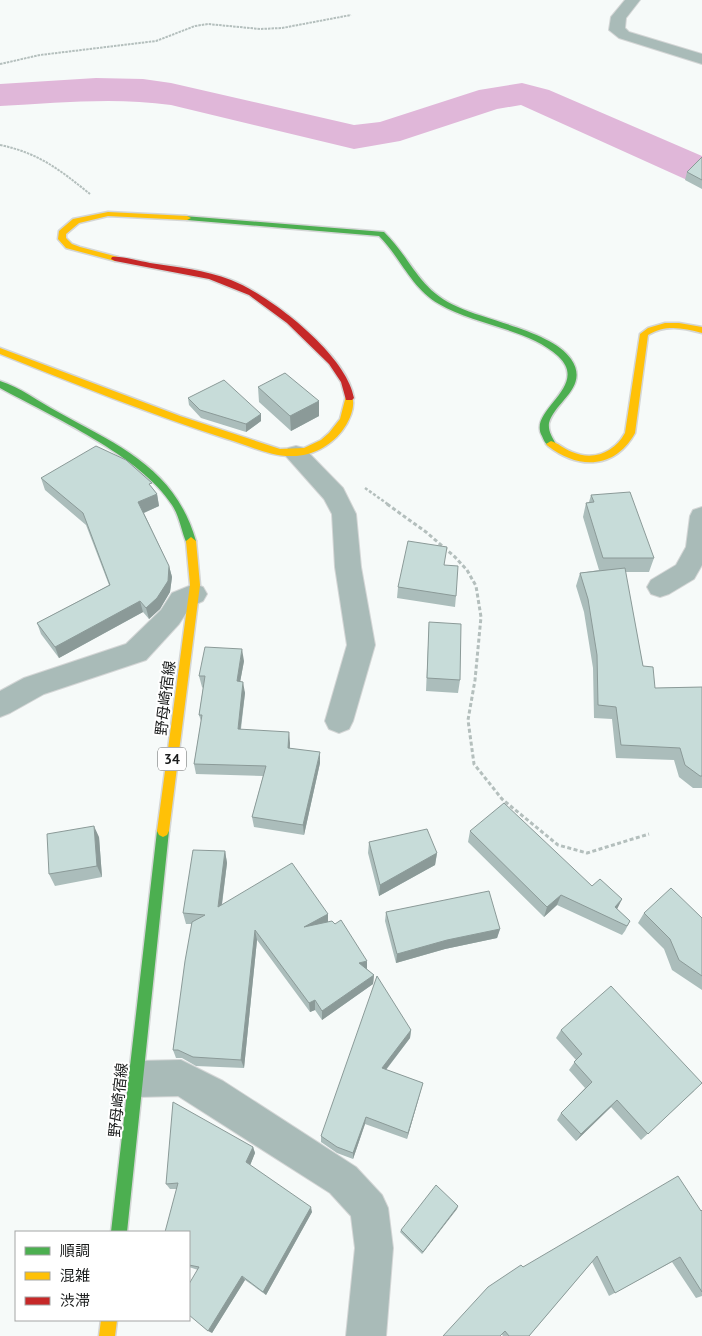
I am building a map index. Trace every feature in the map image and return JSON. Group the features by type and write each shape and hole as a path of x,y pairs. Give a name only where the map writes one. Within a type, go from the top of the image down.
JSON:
{"street":[{"path":"630,2 619,16 616,27 619,32 702,59"},
{"path":"0,351 202,428 283,452 296,454 312,449 334,434 347,416 350,407 346,381 323,353 282,315 252,293 227,282 77,249 68,246 62,239 62,233 76,221 108,214 206,219 381,234 389,239 413,278 430,295 452,308 501,325 544,343 562,353 570,363 570,387 547,418 543,427 544,435 553,447 574,459 604,458 613,454 630,436 644,334 652,328 667,323 702,330"},
{"name":"野母崎宿線","path":"0,384 127,454 143,467 169,492 186,523 195,563 194,594 163,829 119,1231"},
{"path":"296,454 334,494 344,514 348,567 361,645 339,721"},
{"path":"660,586 685,572 699,548 702,516"},
{"path":"0,705 34,686 136,652 170,617 181,600 194,594"},
{"path":"136,1079 181,1078 210,1094 343,1180 369,1208 374,1248 366,1336"},
{"path":"107,1336 109,1321"}],"path":[{"path":"0,64 40,55 156,41 195,26 208,24 260,29 282,28 352,15"},
{"path":"0,145 18,148 50,161 91,195"},
{"path":"358,484 426,532 455,557 467,570 476,586 481,616 476,680 468,720 474,764 502,799 558,845 587,853 650,834"}],"building":[{"path":"702,157 702,180 687,172"},
{"path":"285,373 319,401 290,416 258,387"},
{"path":"224,380 261,414 246,424 200,410 188,398"},
{"path":"96,446 126,460 152,483 149,484 157,494 138,502 169,566 168,581 157,598 146,608 140,601 55,647 37,623 110,585 83,513 41,478"},
{"path":"630,492 654,558 603,558 586,503 594,502 591,495"},
{"path":"408,541 447,547 444,565 458,566 456,596 398,587"},
{"path":"625,568 643,666 653,667 655,688 702,687 702,776 685,765 680,748 621,745 616,707 598,705 597,655 588,599 580,573"},
{"path":"429,622 461,624 460,680 427,678"},
{"path":"205,647 242,649 237,681 243,682 238,729 289,732 288,748 320,752 303,825 252,817 266,766 194,764 202,715 199,715 205,676 199,676"},
{"path":"504,803 592,886 600,879 622,899 615,907 630,921 627,926 561,895 547,907 470,831"},
{"path":"94,826 97,866 49,874 47,834"},
{"path":"427,829 437,853 380,885 369,842"},
{"path":"193,850 225,851 218,907 292,863 328,914 304,927 332,921 335,924 341,920 367,961 359,963 374,975 322,1011 315,1000 309,1003 255,930 241,1060 193,1057 178,1050 173,1050 192,922 205,915 183,913"},
{"path":"671,888 702,918 702,976 679,960 670,939 644,913"},
{"path":"489,891 500,929 447,940 397,954 386,912"},
{"path":"377,976 411,1030 382,1068 423,1083 408,1133 366,1117 353,1153 337,1147 321,1136"},
{"path":"611,986 702,1083 648,1134 617,1100 581,1134 561,1113 592,1082 574,1062 582,1054 561,1030"},
{"path":"173,1102 253,1147 246,1162 311,1207 263,1292 242,1276 208,1331 190,1316 190,1282 199,1267 190,1265 190,1231 165,1231 178,1183 166,1184"},
{"path":"678,1176 702,1210 702,1292 680,1257 615,1293 597,1256 529,1336 509,1336 505,1331 500,1336 443,1336 488,1287 521,1265 523,1267"},
{"path":"436,1185 458,1206 423,1252 401,1230"}],"waterway":[{"path":"0,95 96,89 143,90 171,94 354,137 386,133 492,98 522,94 536,98 702,171"}],"traffic: fast":[{"path":"187,218 381,234 419,284 438,300 466,314 516,331 548,345 568,361 572,374 570,385 545,423 545,433 551,444"},
{"path":"0,384 121,452 152,475 177,504 191,541"},
{"path":"119,1231 163,831"}],"traffic: slow":[{"path":"115,259 69,246 62,239 62,233 76,221 108,214 187,218"},
{"path":"551,444 571,456 582,458 606,457 616,452 624,444 630,433 644,334 665,325 679,325 702,330"},
{"path":"0,351 117,397 280,452 295,453 315,448 332,436 344,419 348,409 349,398"},
{"path":"163,831 195,585 191,541"},
{"path":"107,1336 109,1321"}],"traffic: jam":[{"path":"115,259 196,273 242,288 290,321 321,350 342,375 349,398"}]}
